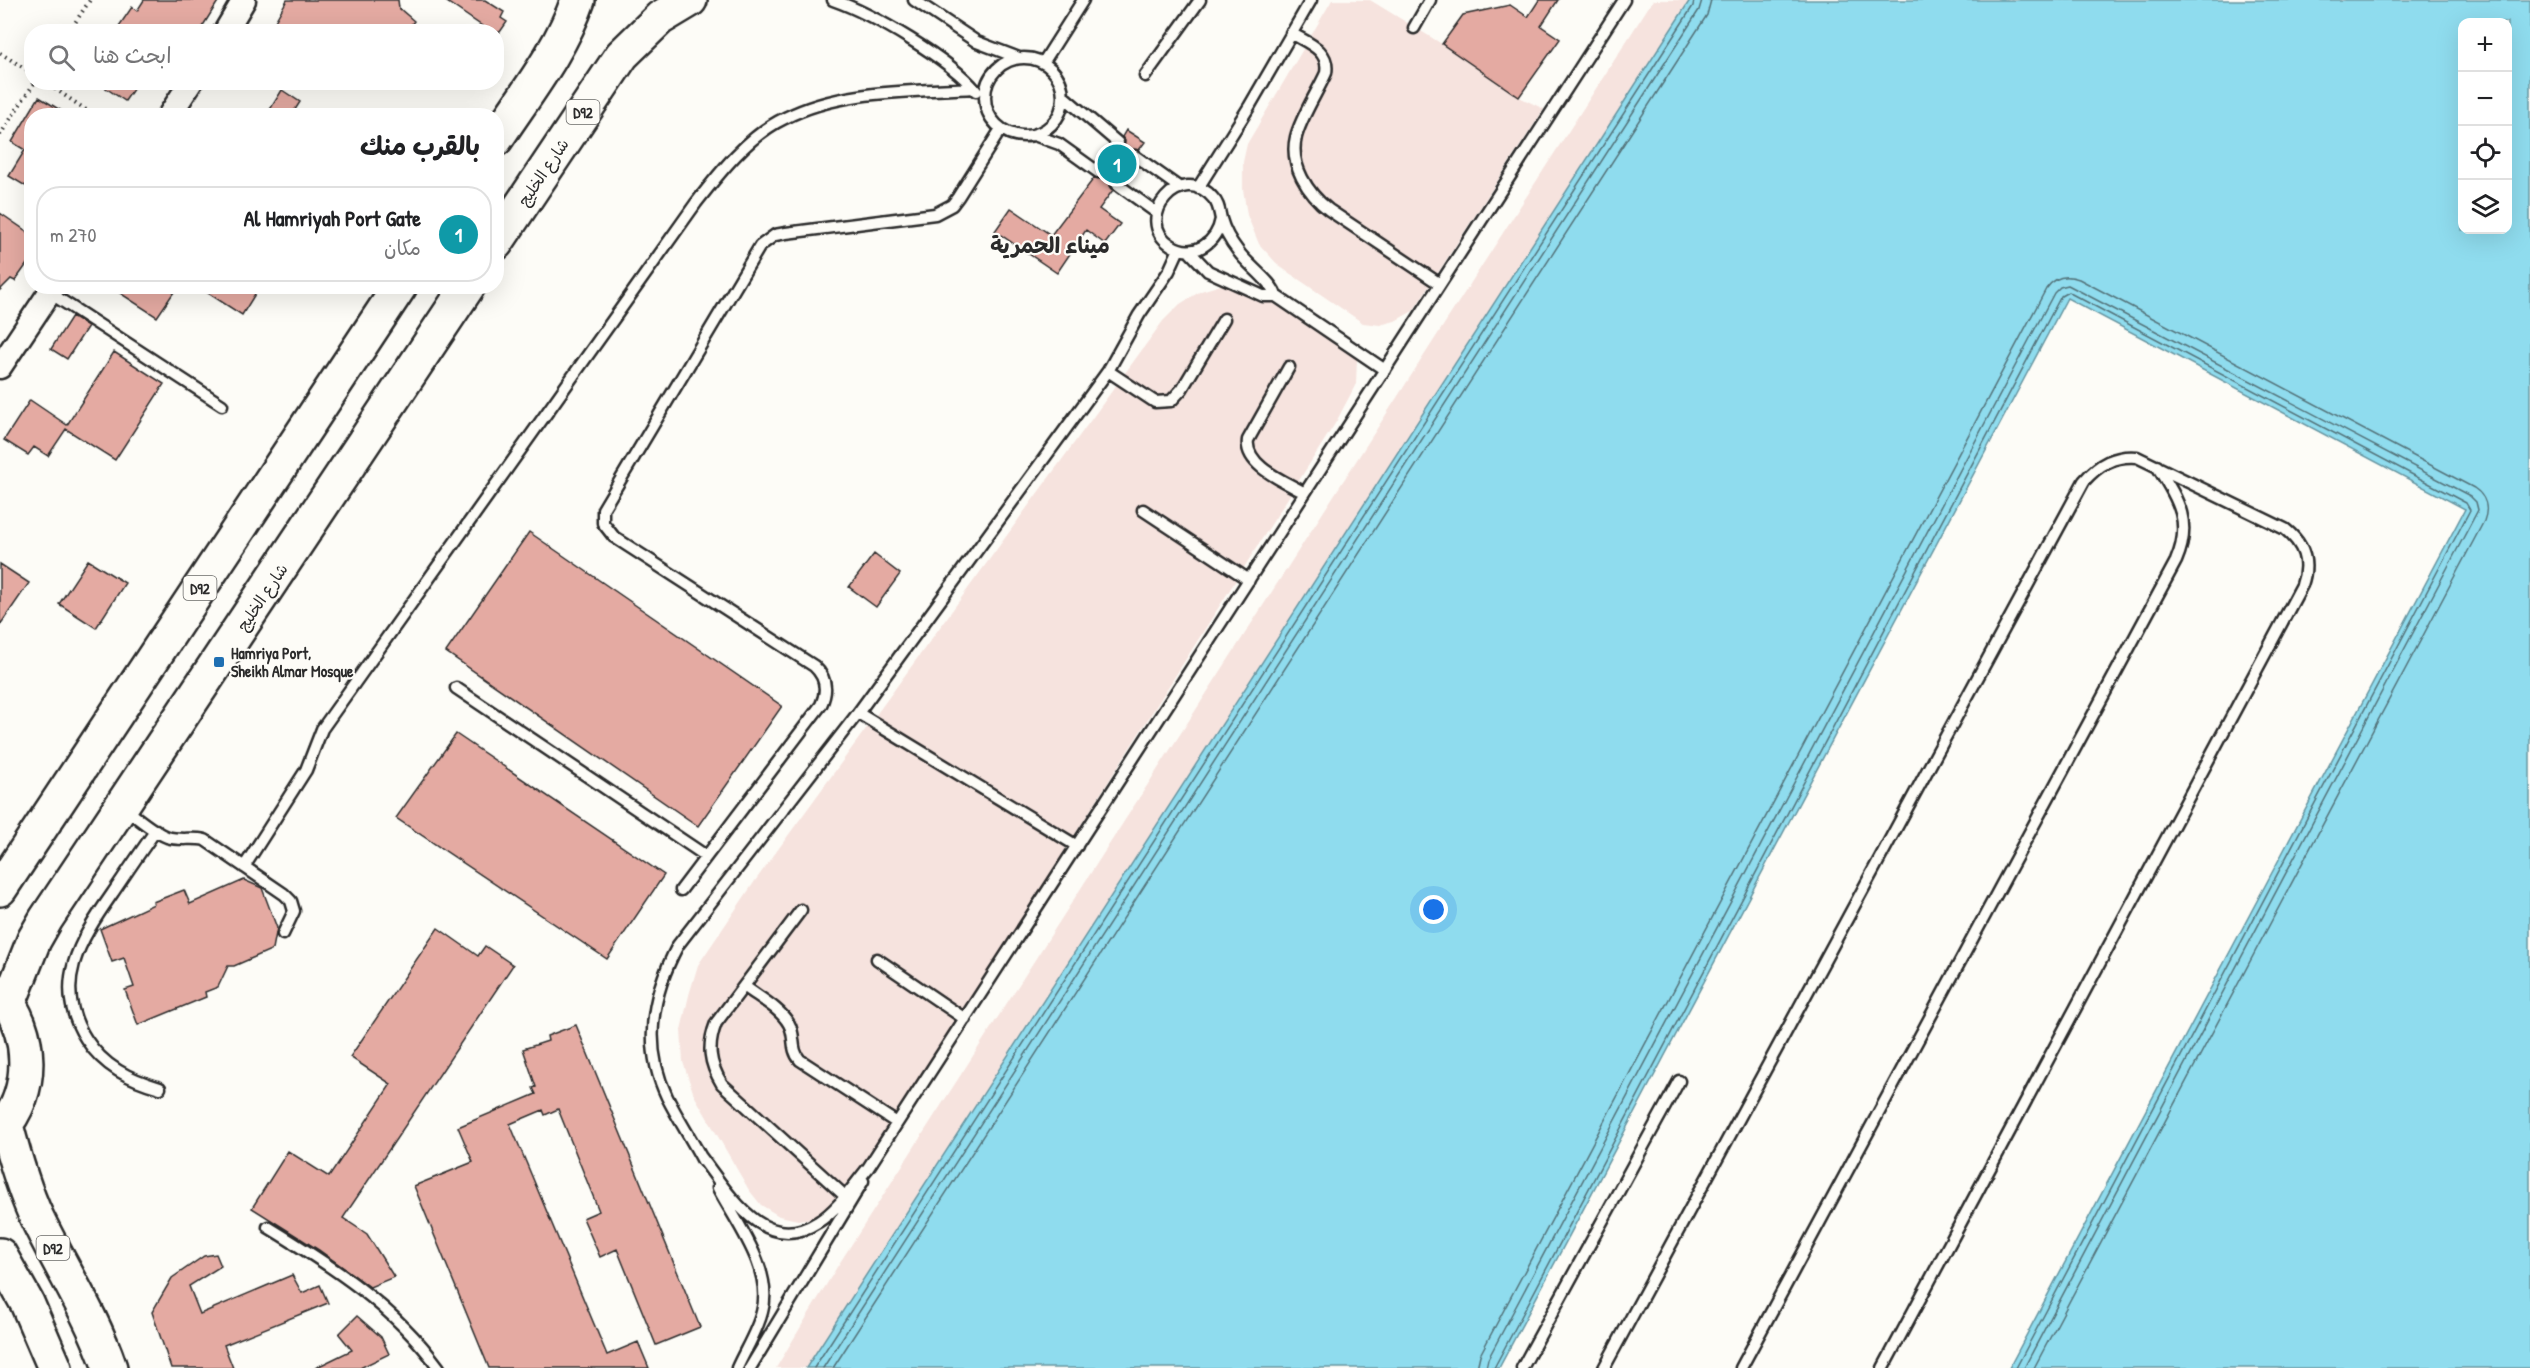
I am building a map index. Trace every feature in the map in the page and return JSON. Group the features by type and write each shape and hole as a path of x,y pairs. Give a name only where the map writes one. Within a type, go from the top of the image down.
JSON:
{"main road":[{"path":"504,127 560,41 578,0"},
{"name":"شارع الخليج","path":"504,231 622,56 660,18 690,0"},
{"name":"D92","path":"0,889 395,294"},
{"name":"شارع الخليج","path":"5,997 34,940 463,294"},
{"path":"3,1128 20,1096 26,1065 25,1043 19,1022 5,997"},
{"name":"D92","path":"3,1128 37,1218 78,1294 110,1368"},
{"path":"0,1256 27,1303 56,1368"}],"street":[{"path":"231,24 245,4"},
{"path":"174,108 186,90"},
{"path":"0,367 49,294"}],"lane":[{"path":"833,0 870,16 956,71 985,103 988,113 1001,129 1011,134 1034,135 1059,144 1098,172"},
{"path":"914,0 977,42 1020,58 1043,63 1057,77 1063,96 1071,106 1118,143"},
{"path":"1043,63 1083,0"},
{"path":"1145,76 1200,0"},
{"path":"1197,188 1249,106 1311,0"},
{"path":"1414,28 1430,0"},
{"path":"701,1157 739,1208 752,1220 767,1228 793,1230 818,1223 845,1196 868,1168 1624,0"},
{"path":"1291,33 1318,49 1326,62 1326,73 1295,137 1298,166 1308,190 1316,201 1440,284"},
{"path":"985,103 987,82 993,73 1009,61 1020,58"},
{"path":"244,867 306,770 322,729 689,213 725,168 761,134 783,118 821,104 867,95 973,88"},
{"path":"1034,135 1052,124 1058,116 1063,96"},
{"path":"681,890 820,705 825,692 824,679 814,666 614,537 603,523 603,509 760,246 775,235 935,214 944,210 958,197 1001,129"},
{"path":"1135,156 1180,188"},
{"path":"1117,184 1157,213"},
{"path":"1276,296 1274,289 1237,250 1221,219 1215,199 1207,192 1197,188 1180,188 1165,197 1157,213 1158,228 1166,241 1184,250 1208,271 1263,296 1276,296 1385,370"},
{"path":"737,1368 762,1313 765,1296 764,1280 759,1263 666,1095 656,1066 652,1035 655,1003 663,973 678,945 858,712 1108,371 1139,315 1184,250 1207,245 1214,238 1221,219"},
{"path":"58,294 222,405"},
{"path":"1108,371 1155,402 1171,400 1182,389 1224,319"},
{"path":"1289,367 1248,440 1247,447 1254,462 1305,493"},
{"path":"1604,1368 2084,481 2102,465 2125,456 2137,457 2285,529 2294,536 2305,554 2305,575 2302,585 1883,1368"},
{"path":"1741,1368 2176,561 2183,540 2183,516 2179,503 2157,466"},
{"path":"1143,510 1249,580"},
{"path":"456,687 706,856"},
{"path":"858,712 1077,846"},
{"path":"122,806 169,838 191,837 205,840 284,894 291,901 294,911 283,934"},
{"path":"156,830 86,932 75,955 70,979 72,1004 79,1028 93,1050 112,1068 135,1081 160,1088"},
{"path":"801,910 716,1023 711,1035 711,1061 715,1073 726,1088 845,1196"},
{"path":"877,959 965,1018"},
{"path":"744,986 788,1022 792,1029 793,1049 800,1060 897,1123"},
{"path":"1522,1368 1679,1081"},
{"path":"750,1368 855,1196 868,1168"},
{"path":"267,1227 319,1257 374,1297 422,1345 439,1368"}],"path":[{"path":"74,24 90,0"},
{"path":"0,53 24,69"},
{"path":"0,135 30,90"},
{"path":"57,90 83,108"}],"shaded area":[{"path":"1332,0 1370,0 1442,44 1519,97 1544,109 1413,311 1395,321 1380,325 1363,323 1279,266 1259,244 1247,215 1243,189 1243,162 1247,144"},
{"path":"1653,0 1690,0 806,1368 776,1368 837,1267"},
{"path":"1243,283 1263,287 1347,343 1357,359 1356,384 1336,422 841,1204 819,1217 798,1220 779,1216 761,1205 749,1190 694,1095 683,1062 681,1030 698,965 755,881 1163,321 1180,304 1201,291 1221,285"}],"water":[{"path":"1690,0 2530,0 2530,1368 2009,1368 2465,509 2067,298 1499,1368 806,1368"}],"building":[{"path":"144,0 219,0 204,24 120,24 132,7 137,11"},
{"path":"287,0 398,0 399,8 414,21 412,24 274,24"},
{"path":"444,0 485,0 504,12 501,18 507,22 504,26 504,24 479,24"},
{"path":"1539,0 1558,0 1541,26 1560,39 1519,97 1442,44 1463,15 1510,5 1528,17"},
{"path":"109,90 133,90 125,101"},
{"path":"282,90 300,102 296,108 271,108"},
{"path":"39,97 57,108 32,108"},
{"path":"24,122 24,149 12,142"},
{"path":"1126,130 1145,142 1139,150 1132,149 1129,152 1128,159 1131,162 1121,178 1114,177 1111,180 1110,186 1113,190 1099,209 1120,224 1105,244 1086,230 1057,273 995,231 1011,208 1051,235 1094,178 1101,179 1104,176 1105,169 1102,166 1114,149 1120,150 1124,147 1125,141 1122,137"},
{"path":"24,152 24,185 9,176"},
{"path":"0,213 24,230 24,268 15,281 11,279 0,290"},
{"path":"121,294 173,294 157,317"},
{"path":"209,294 255,294 242,315"},
{"path":"72,316 88,326 67,359 51,349"},
{"path":"114,352 164,384 115,460 66,429 48,456 34,447 28,455 4,440 30,400 67,425"},
{"path":"529,532 782,706 698,826 446,652"},
{"path":"874,554 900,574 876,607 849,587"},
{"path":"88,560 125,583 96,628 59,604"},
{"path":"0,564 29,583 0,625"},
{"path":"456,734 664,875 607,959 396,818"},
{"path":"244,880 262,888 277,928 273,949 234,966 228,966 218,987 205,992 206,997 138,1025 125,990 134,987 124,958 112,962 100,929 154,904 153,902 184,890 190,904"},
{"path":"438,928 478,956 485,946 513,965 343,1218 367,1234 394,1277 370,1287 319,1250 252,1208 288,1151 329,1177 391,1084 350,1057"},
{"path":"576,1025 700,1327 656,1345 617,1249 600,1257 583,1218 599,1211 558,1109 545,1115 543,1110 510,1124 607,1355 638,1342 649,1368 489,1368 414,1186 473,1162 458,1127 536,1094 533,1088 536,1087 523,1049 548,1041 547,1036"},
{"path":"216,1254 221,1266 189,1286 200,1314 292,1275 302,1293 320,1285 328,1303 224,1345 233,1368 171,1368 152,1312 172,1278 204,1256"},
{"path":"357,1316 381,1337 389,1354 360,1368 315,1368 352,1350 339,1334"}],"place":[{"name":"Al Hamriyah Port Gate","path":"1117,164"},
{"name":"Hamriya Port, Sheikh Almar Mosque","path":"219,662"}],"district":[{"name":"ميناء الحمرية","path":"1050,245"}]}
